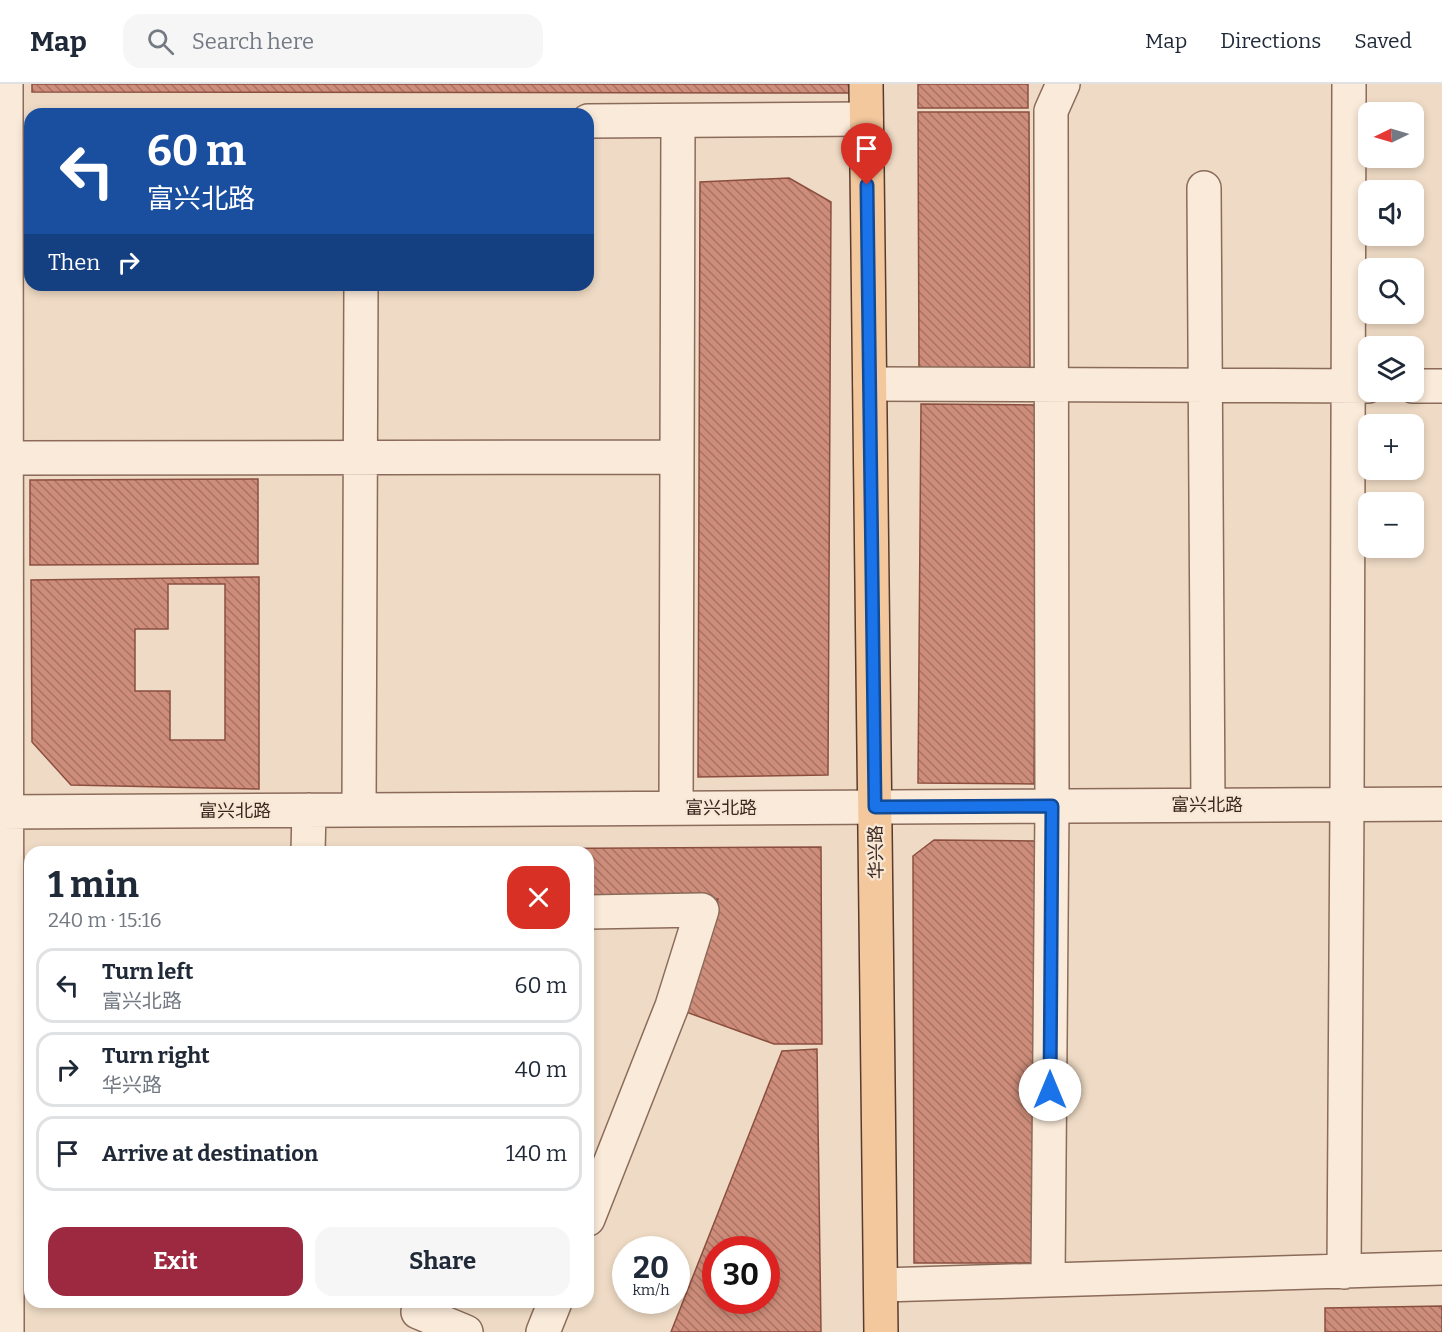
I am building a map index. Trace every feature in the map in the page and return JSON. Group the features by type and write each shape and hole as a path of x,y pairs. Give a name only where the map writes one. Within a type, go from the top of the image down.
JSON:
{"main road":[{"name":"华兴路","path":"866,84 881,1332"}],"street":[{"path":"6,84 18,126 3,224 6,458 3,812 18,1004 19,1160 7,1332"},
{"path":"1048,1280 1052,806 1051,111 1063,84"},
{"path":"1344,1272 1347,804 1358,386 1349,84"},
{"path":"594,121 866,119"},
{"path":"676,808 678,121"},
{"path":"1204,188 1208,805"},
{"path":"360,810 362,291"},
{"path":"870,384 1358,386"},
{"path":"1424,386 1442,386"},
{"path":"6,458 677,457"},
{"name":"富兴北路","path":"3,812 1442,804"},
{"path":"308,846 309,810"},
{"path":"594,912 702,910 672,1006 594,1204"},
{"path":"882,1285 1442,1268"},
{"path":"419,1308 418,1312 466,1332"},
{"path":"543,1332 553,1308"}],"building":[{"path":"32,84 851,84 851,93 32,92"},
{"path":"918,84 1028,84 1028,108 918,108"},
{"path":"918,112 1029,112 1030,372 919,372"},
{"path":"789,178 831,202 828,775 698,777 700,182"},
{"path":"921,404 1037,405 1034,784 918,783"},
{"path":"258,479 258,564 30,565 30,480"},
{"path":"259,577 259,789 71,785 32,742 31,580"},
{"path":"168,584 225,584 225,740 170,740 170,691 135,691 135,629 168,629"},
{"path":"934,840 1035,841 1036,1263 914,1263 913,856"},
{"path":"821,847 822,1044 774,1044 678,1009 718,899 594,900 594,848"},
{"path":"817,1049 821,1332 671,1332 678,1314 690,1314 690,1284 702,1254 702,1314 780,1314 780,1236 709,1236 782,1051"},
{"path":"1442,1306 1442,1332 1325,1332 1325,1308"}],"route":[{"path":"867,185 875,807 1052,806 1050,1090"}]}
